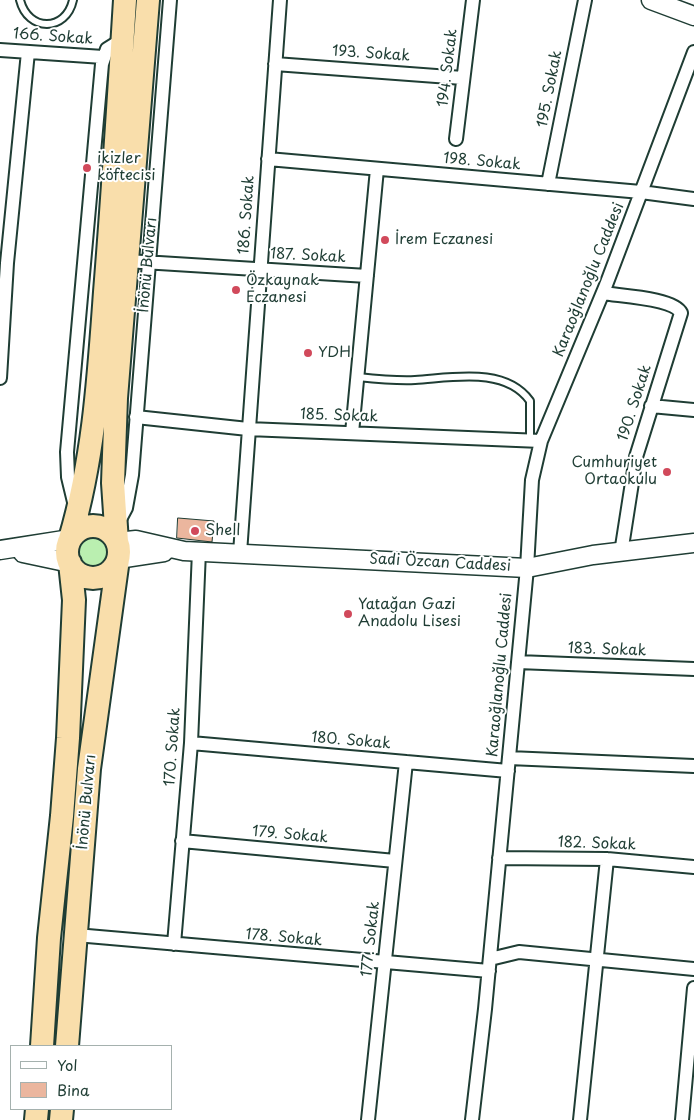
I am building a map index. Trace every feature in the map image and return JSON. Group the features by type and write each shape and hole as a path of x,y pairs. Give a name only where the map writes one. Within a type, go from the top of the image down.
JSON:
{"highway":[{"path":"70,539 76,532 90,526 106,530 117,543 109,571 95,577 80,574 70,563 67,555 70,539 78,514 89,460 96,411 125,0"},
{"name":"İnönü Bulvarı","path":"67,1045 89,769 117,543 113,483 114,426 137,262 148,0"},
{"name":"İnönü Bulvarı","path":"42,1045 48,938 62,816 68,738 74,600 70,563"}],"street":[{"name":"İnönü Bulvarı","path":"117,543 129,498 136,417 137,262 170,0"},
{"name":"186. Sokak","path":"240,553 280,0"},
{"name":"194. Sokak","path":"456,139 473,0"},
{"name":"195. Sokak","path":"548,184 585,0"},
{"path":"651,0 694,16"},
{"path":"78,514 68,477 67,452 103,58 110,46 123,39"},
{"name":"166. Sokak","path":"0,50 103,58"},
{"path":"0,378 5,228 28,52"},
{"name":"Karaoğlanoğlu Caddesi","path":"472,1120 489,965 527,568 536,441 603,293 694,52"},
{"name":"193. Sokak","path":"275,64 464,78"},
{"name":"198. Sokak","path":"268,159 641,192 694,199"},
{"path":"352,433 377,169"},
{"name":"187. Sokak","path":"137,262 367,276"},
{"name":"190. Sokak","path":"603,293 671,304 680,311 680,324 651,406 636,456 621,553"},
{"path":"651,406 694,410"},
{"name":"185. Sokak","path":"136,417 248,429 536,441"},
{"path":"0,551 70,539"},
{"name":"Sadi Özcan Caddesi","path":"117,543 142,554 191,551 527,568 593,556 694,543"},
{"path":"0,551 39,555 70,563"},
{"name":"170. Sokak","path":"174,944 191,743 191,551"},
{"name":"183. Sokak","path":"518,662 694,669"},
{"name":"180. Sokak","path":"191,743 406,762 508,765 694,766"},
{"name":"177. Sokak","path":"368,1120 406,762"},
{"name":"179. Sokak","path":"182,841 396,861"},
{"name":"182. Sokak","path":"499,858 607,859 694,867"},
{"path":"580,1120 607,859"},
{"name":"178. Sokak","path":"76,935 385,964 489,965 519,952 694,969"},
{"path":"682,1120 690,1083 694,988"}],"lane":[{"path":"20,0 27,16 34,21 51,24 66,16 73,0"},
{"path":"358,377 414,380 459,376 511,385 519,389 530,401 536,441"}],"green space":[{"path":"93,537 104,541 108,552 104,563 93,567 82,563 78,552 82,541"}],"building":[{"path":"178,518 214,521 212,542 177,538"}],"place":[{"name":"ikizler köftecisi","path":"87,168"},
{"name":"İrem Eczanesi","path":"385,240"},
{"name":"Özkaynak Eczanesi","path":"236,290"},
{"name":"YDH","path":"308,353"},
{"name":"Cumhuriyet Ortaokulu","path":"667,472"},
{"name":"Shell","path":"195,531"},
{"name":"Yatağan Gazi Anadolu Lisesi","path":"348,614"}]}
